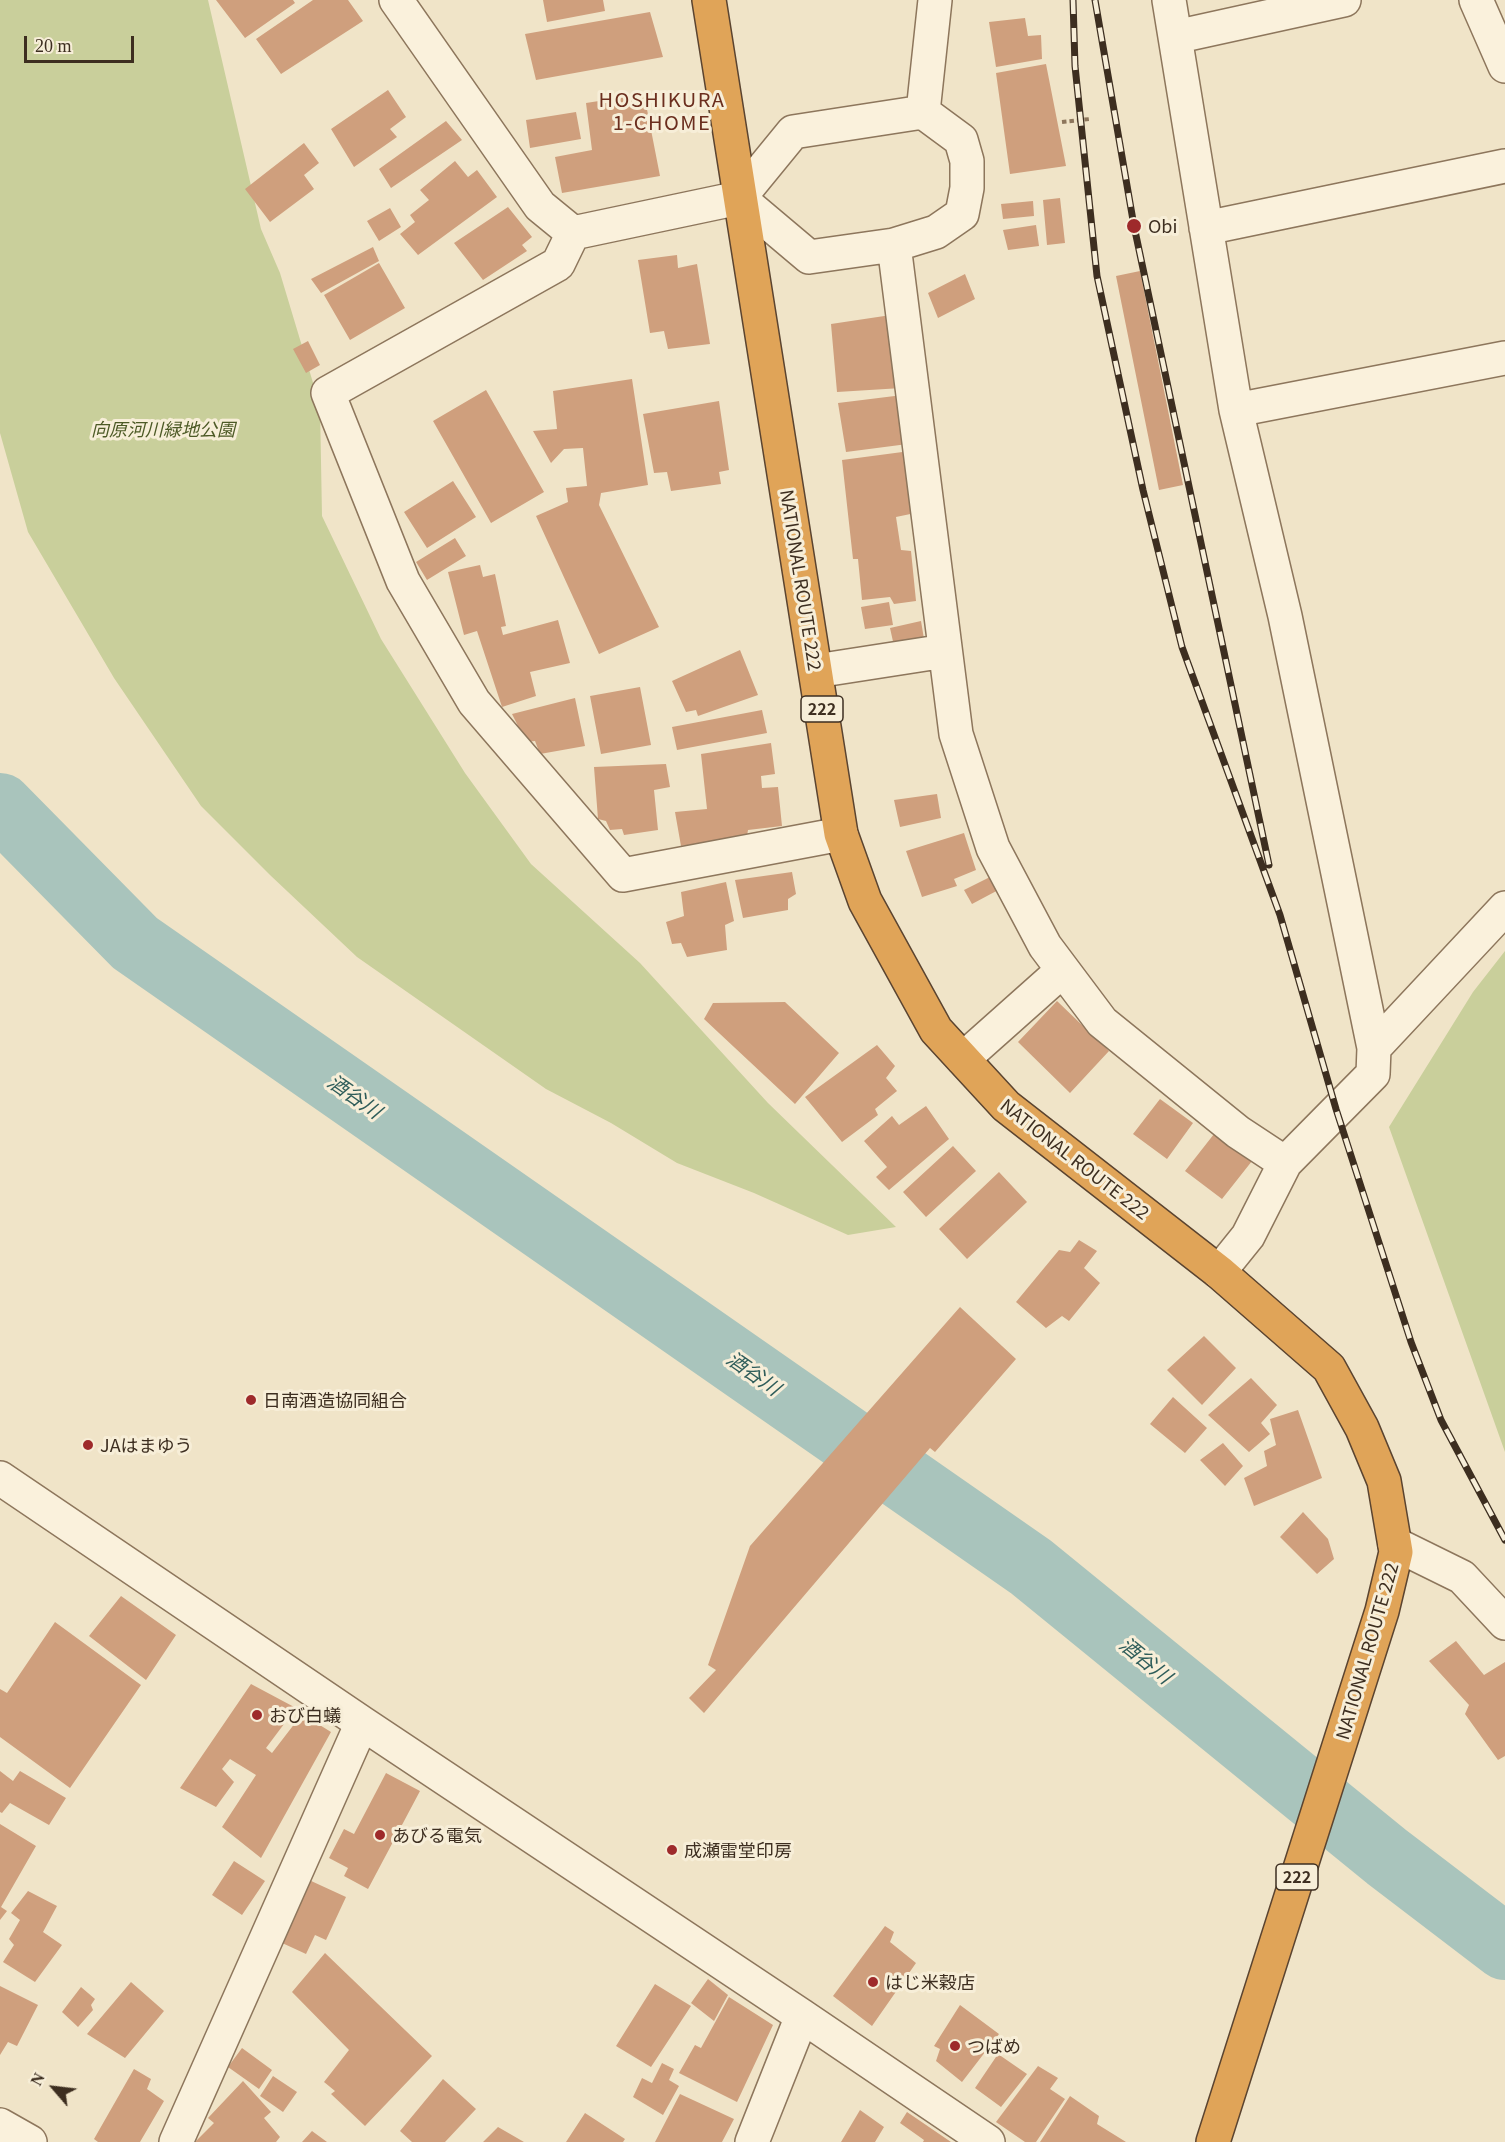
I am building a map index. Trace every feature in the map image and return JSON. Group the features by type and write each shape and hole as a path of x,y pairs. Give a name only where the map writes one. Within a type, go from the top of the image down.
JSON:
{"highway":[{"name":"NATIONAL ROUTE 222","path":"709,0 842,834 865,901 936,1030 1006,1106 1219,1272 1329,1368 1362,1428 1384,1481 1396,1552 1382,1611 1213,2142"}],"street":[{"path":"396,0 540,206 573,233"},
{"path":"923,112 934,0"},
{"path":"1169,0 1236,410 1285,616 1374,1048 1373,1074 1285,1163 1248,1236 1219,1272"},
{"path":"1175,37 1344,0"},
{"path":"1476,0 1505,66"},
{"path":"573,233 739,198 793,132 923,112 961,140 967,161 967,188 962,214 936,232 894,245 809,257 739,198"},
{"path":"1206,228 1505,165"},
{"path":"573,233 558,264 328,393 403,581 474,702 623,875 842,834"},
{"path":"894,245 956,734 993,848 1045,946 1102,1022 1238,1132 1285,1163"},
{"path":"1236,410 1505,358"},
{"path":"816,671 945,651"},
{"path":"1374,1048 1505,908"},
{"path":"963,1059 1063,970"},
{"path":"0,1478 988,2142"},
{"path":"1395,1544 1462,1577 1505,1623"},
{"path":"176,2142 362,1723"},
{"path":"752,2142 802,2016"},
{"path":"0,2125 30,2142"}],"path":[{"path":"1062,122 1090,119"}],"green space":[{"name":"向原河川緑地公園","path":"0,0 208,0 261,229 280,273 320,406 322,516 381,639 465,773 531,864 640,963 768,1103 896,1227 848,1235 754,1193 677,1163 611,1123 546,1089 357,957 201,806 114,678 28,532 0,433"},
{"path":"1505,951 1505,1452 1389,1127 1473,992"}],"building":[{"path":"216,0 293,0 295,3 245,38"},
{"path":"313,0 348,0 363,21 281,74 256,39"},
{"path":"543,0 603,0 605,11 547,22"},
{"path":"650,12 663,57 536,80 525,34"},
{"path":"1025,18 1028,36 1041,35 1042,59 996,67 989,22"},
{"path":"1046,64 1066,166 1010,174 996,73"},
{"path":"388,90 406,117 390,129 397,137 354,167 331,129"},
{"path":"644,94 660,176 562,193 555,157 592,150 586,103"},
{"path":"576,112 581,139 530,148 526,120"},
{"path":"446,121 462,140 391,188 379,169"},
{"path":"304,143 319,163 304,175 314,189 270,222 245,189"},
{"path":"455,161 468,177 477,170 497,197 418,255 400,234 415,222 410,215 429,200 420,190"},
{"path":"1060,198 1065,243 1047,245 1043,200"},
{"path":"1033,201 1034,216 1003,219 1001,204"},
{"path":"508,207 532,237 522,245 527,251 483,280 454,243"},
{"path":"390,208 401,227 379,241 367,221"},
{"path":"1036,225 1039,246 1008,250 1003,230"},
{"path":"373,247 379,261 321,293 311,279"},
{"path":"677,255 678,268 697,264 710,344 668,349 664,331 650,333 638,260"},
{"path":"379,263 405,308 350,340 324,295"},
{"path":"1140,271 1183,485 1159,490 1116,276"},
{"path":"965,274 975,299 938,318 928,293"},
{"path":"911,312 918,387 837,392 831,324"},
{"path":"308,341 320,365 306,373 293,349"},
{"path":"632,379 648,485 601,493 599,505 659,627 599,654 536,516 568,502 566,488 587,486 583,448 564,449 551,463 533,431 557,429 553,391"},
{"path":"486,390 544,492 491,523 433,421"},
{"path":"919,393 923,442 846,452 838,403"},
{"path":"719,401 729,470 719,472 721,484 671,491 667,472 654,473 643,414"},
{"path":"910,451 920,512 896,517 901,550 911,551 916,601 894,604 890,597 862,600 858,559 853,559 842,460"},
{"path":"453,481 476,517 427,548 404,512"},
{"path":"455,538 466,556 427,580 416,562"},
{"path":"480,565 483,577 495,574 506,626 501,627 503,635 558,620 570,663 530,672 536,696 502,707 477,631 464,635 448,572"},
{"path":"889,602 893,625 865,629 861,607"},
{"path":"921,621 924,639 894,646 890,628"},
{"path":"740,650 758,695 698,716 696,710 686,712 672,681"},
{"path":"640,687 651,745 601,754 590,696"},
{"path":"575,698 585,746 540,754 535,741 526,742 512,714"},
{"path":"762,710 767,733 677,750 672,727"},
{"path":"771,743 775,774 761,776 762,788 778,787 782,826 748,830 747,836 681,846 675,812 707,809 701,754"},
{"path":"666,764 670,787 654,790 658,830 624,835 622,829 610,830 606,821 598,819 594,767"},
{"path":"937,794 941,818 900,827 894,800"},
{"path":"964,833 976,870 954,879 957,886 922,897 906,851"},
{"path":"792,872 796,894 788,899 788,910 743,918 735,880"},
{"path":"996,874 1002,888 972,904 964,890"},
{"path":"726,882 734,921 725,925 727,950 687,957 681,943 672,944 666,922 684,916 681,892"},
{"path":"1057,1001 1109,1051 1070,1093 1018,1042"},
{"path":"785,1002 839,1053 795,1104 704,1019 713,1003"},
{"path":"877,1045 895,1066 886,1078 897,1091 875,1109 878,1115 842,1142 805,1097"},
{"path":"1160,1099 1193,1123 1167,1159 1133,1134"},
{"path":"926,1106 949,1139 889,1190 876,1177 887,1167 864,1141 892,1116 899,1125"},
{"path":"1214,1134 1252,1161 1222,1199 1185,1171"},
{"path":"953,1146 976,1171 926,1217 903,1192"},
{"path":"999,1172 1027,1202 967,1259 939,1229"},
{"path":"1079,1240 1097,1251 1084,1268 1100,1283 1069,1321 1062,1316 1046,1328 1016,1302 1059,1250 1070,1252"},
{"path":"960,1307 1016,1359 935,1452 930,1448 704,1713 689,1698 716,1670 708,1665 750,1546"},
{"path":"1204,1336 1236,1368 1202,1405 1167,1370"},
{"path":"1251,1378 1277,1405 1261,1423 1270,1434 1249,1452 1208,1415"},
{"path":"1173,1397 1207,1428 1185,1453 1150,1424"},
{"path":"1298,1410 1322,1478 1254,1506 1244,1478 1267,1466 1264,1451 1276,1445 1270,1419"},
{"path":"1223,1443 1243,1466 1225,1486 1200,1460"},
{"path":"1303,1512 1328,1539 1334,1559 1317,1574 1280,1537"},
{"path":"121,1596 176,1635 146,1680 89,1636"},
{"path":"55,1622 141,1685 70,1788 0,1737 0,1689 7,1693"},
{"path":"1456,1641 1484,1675 1505,1662 1505,1756 1498,1760 1465,1714 1469,1705 1429,1661"},
{"path":"251,1684 296,1708 266,1748 272,1753 302,1714 331,1732 261,1858 222,1827 256,1775 230,1759 222,1769 234,1782 216,1807 180,1788"},
{"path":"0,1771 13,1781 20,1771 66,1798 49,1825 10,1803 2,1813 0,1812"},
{"path":"386,1773 420,1791 368,1889 344,1876 348,1868 329,1858 344,1829 354,1834"},
{"path":"0,1824 36,1846 1,1907 7,1911 0,1920"},
{"path":"234,1861 265,1881 242,1915 212,1895"},
{"path":"309,1880 346,1897 326,1940 315,1935 306,1954 280,1942"},
{"path":"28,1891 57,1906 43,1932 62,1945 35,1982 3,1962 14,1945 9,1939 20,1920 11,1913"},
{"path":"885,1926 894,1932 890,1942 916,1963 872,2026 833,1996"},
{"path":"325,1953 432,2056 365,2126 331,2094 335,2091 324,2082 349,2050 292,1992"},
{"path":"708,1979 728,1995 714,2021 691,2003"},
{"path":"131,1982 164,2011 125,2058 87,2034"},
{"path":"655,1984 691,2006 651,2067 616,2046"},
{"path":"0,1986 38,2005 17,2046 8,2042 0,2055"},
{"path":"81,1987 95,1999 91,2005 93,2010 78,2027 62,2012"},
{"path":"729,1997 773,2025 737,2102 679,2073 695,2045 701,2048"},
{"path":"960,2005 999,2034 962,2082 936,2061 940,2049 934,2046"},
{"path":"242,2048 272,2070 259,2089 228,2067"},
{"path":"998,2054 1027,2074 1001,2107 975,2088"},
{"path":"662,2063 674,2069 669,2080 679,2086 663,2115 633,2097 642,2078 652,2083"},
{"path":"1038,2066 1058,2078 1050,2089 1065,2099 1036,2142 1025,2142 996,2122"},
{"path":"134,2069 151,2079 147,2089 164,2101 140,2142 98,2142 94,2139"},
{"path":"273,2076 297,2092 283,2112 260,2096"},
{"path":"443,2079 476,2109 445,2142 412,2142 400,2131"},
{"path":"243,2081 271,2112 264,2118 280,2137 276,2142 195,2142 214,2123 208,2118"},
{"path":"680,2094 734,2119 722,2142 655,2142"},
{"path":"1070,2096 1099,2116 1097,2124 1126,2142 1040,2142"},
{"path":"860,2110 884,2127 875,2142 841,2142"},
{"path":"907,2112 951,2142 923,2142 924,2140 900,2123"},
{"path":"585,2113 625,2139 623,2142 566,2142"},
{"path":"498,2127 524,2142 483,2142"},
{"path":"312,2131 327,2142 302,2142"}],"waterway":[{"name":"酒谷川","path":"0,806 135,943 1031,1567 1387,1857 1505,1947"}],"railway":[{"path":"1073,0 1075,66 1097,276 1143,490 1182,647 1280,915 1336,1109 1411,1342 1441,1420 1505,1540"},
{"path":"1095,0 1134,226 1269,865"}],"place":[{"name":"Obi","path":"1134,226"},
{"name":"日南酒造協同組合","path":"251,1400"},
{"name":"JAはまゆう","path":"88,1445"},
{"name":"おび白蟻","path":"257,1715"},
{"name":"あびる電気","path":"380,1835"},
{"name":"成瀬雷堂印房","path":"672,1850"},
{"name":"はじ米穀店","path":"873,1982"},
{"name":"つばめ","path":"955,2046"}],"district":[{"name":"HOSHIKURA 1-CHOME","path":"662,110"}]}
